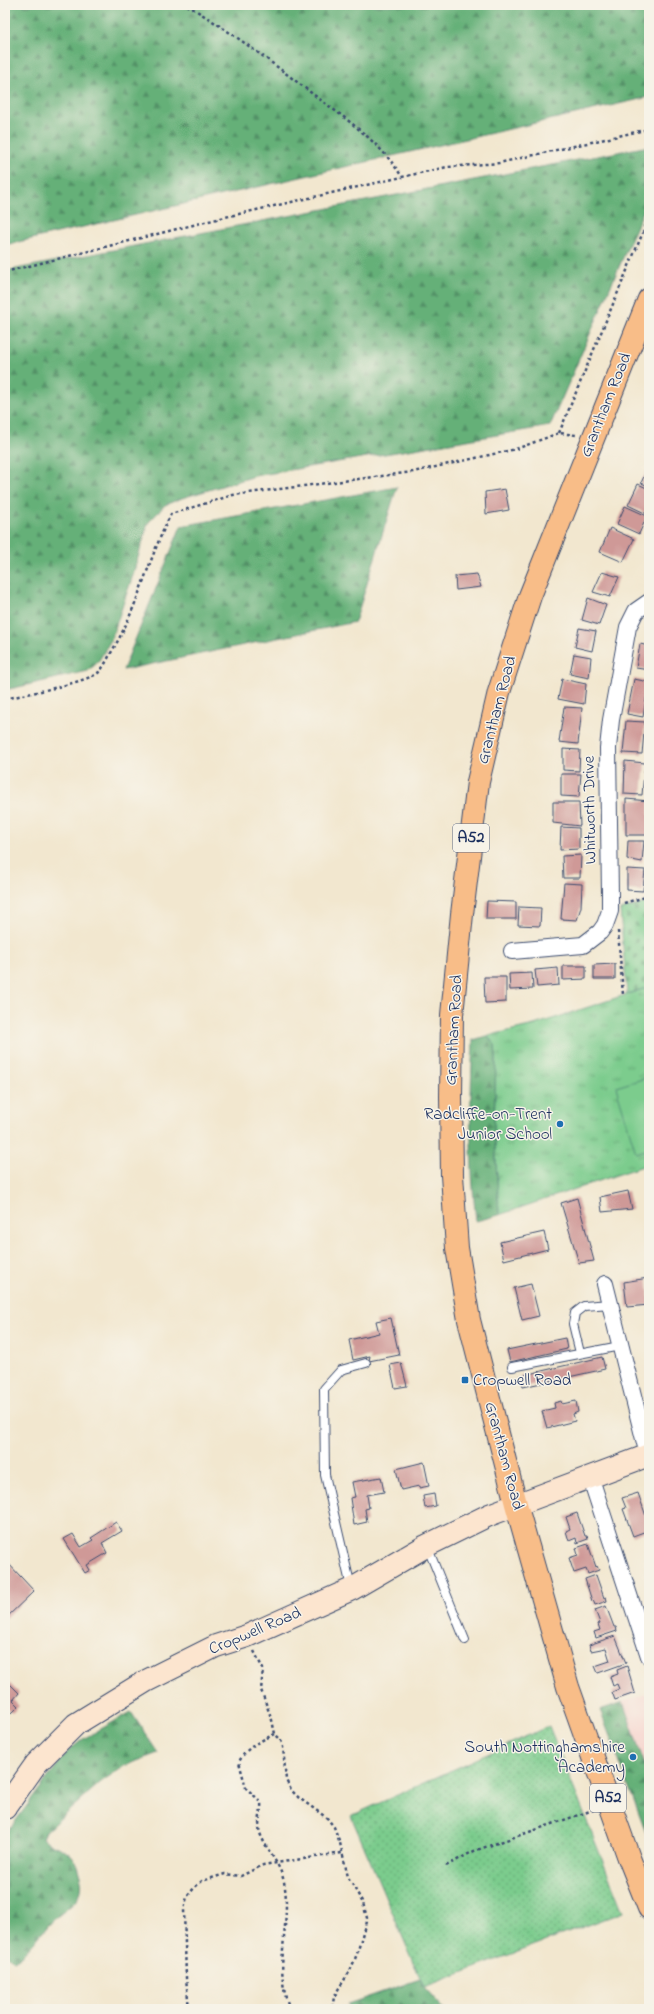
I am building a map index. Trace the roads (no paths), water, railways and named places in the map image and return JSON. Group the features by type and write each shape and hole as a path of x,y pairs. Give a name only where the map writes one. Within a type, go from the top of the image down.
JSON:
{"highway":[{"name":"Grantham Road","path":"649,299 530,596 499,692 478,782 462,914 452,1015 451,1081 452,1175 457,1248 469,1320 516,1504 568,1687 629,1858 649,1908"}],"street":[{"name":"Whitworth Drive","path":"512,951 583,945 600,932 606,925 610,906 608,748 611,720 628,627 636,610 649,602"},
{"path":"605,1284 649,1455"},
{"name":"Cropwell Road","path":"5,1808 36,1764 76,1724 146,1680 216,1646 247,1636 352,1589 426,1546 489,1515 649,1455"},
{"path":"590,1476 649,1656"}],"lane":[{"path":"580,1354 573,1324 576,1313 584,1306 610,1304"},
{"path":"512,1367 620,1346"},
{"path":"352,1589 324,1475 324,1389 341,1370 366,1363"},
{"path":"426,1546 465,1640"}],"place":[{"name":"Radcliffe-on-Trent Junior School","path":"560,1124"},
{"name":"Cropwell Road","path":"465,1380"},
{"name":"South Nottinghamshire Academy","path":"633,1757"}]}
